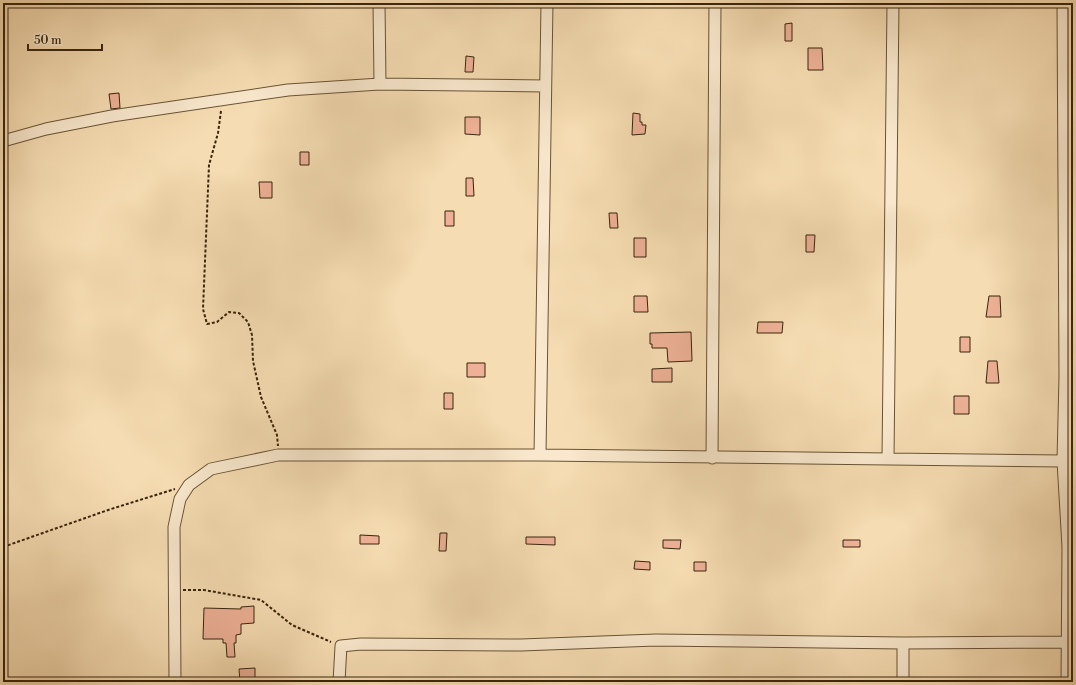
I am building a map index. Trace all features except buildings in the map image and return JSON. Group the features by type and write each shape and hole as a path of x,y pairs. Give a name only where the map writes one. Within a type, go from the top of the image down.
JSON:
{"street":[{"path":"379,3 380,84"},
{"path":"540,455 547,3"},
{"path":"712,458 715,3"},
{"path":"888,459 893,3"},
{"path":"1063,3 1065,368 1063,461 1068,514 1067,682"},
{"path":"3,141 46,129 97,119 315,87 380,84 545,86"},
{"path":"175,682 174,527 180,500 189,485 211,469 278,455 540,455 1063,461"},
{"path":"338,682 341,646 361,644 521,645 656,640 903,643 1067,642"},
{"path":"903,643 903,682"}],"path":[{"path":"223,100 218,133 209,165 203,308 208,324 217,322 229,312 239,313 248,322 252,335 253,361 261,397 277,435 278,455"},
{"path":"3,547 110,509 189,485"},
{"path":"174,590 204,590 261,600 292,625 341,646"}]}
